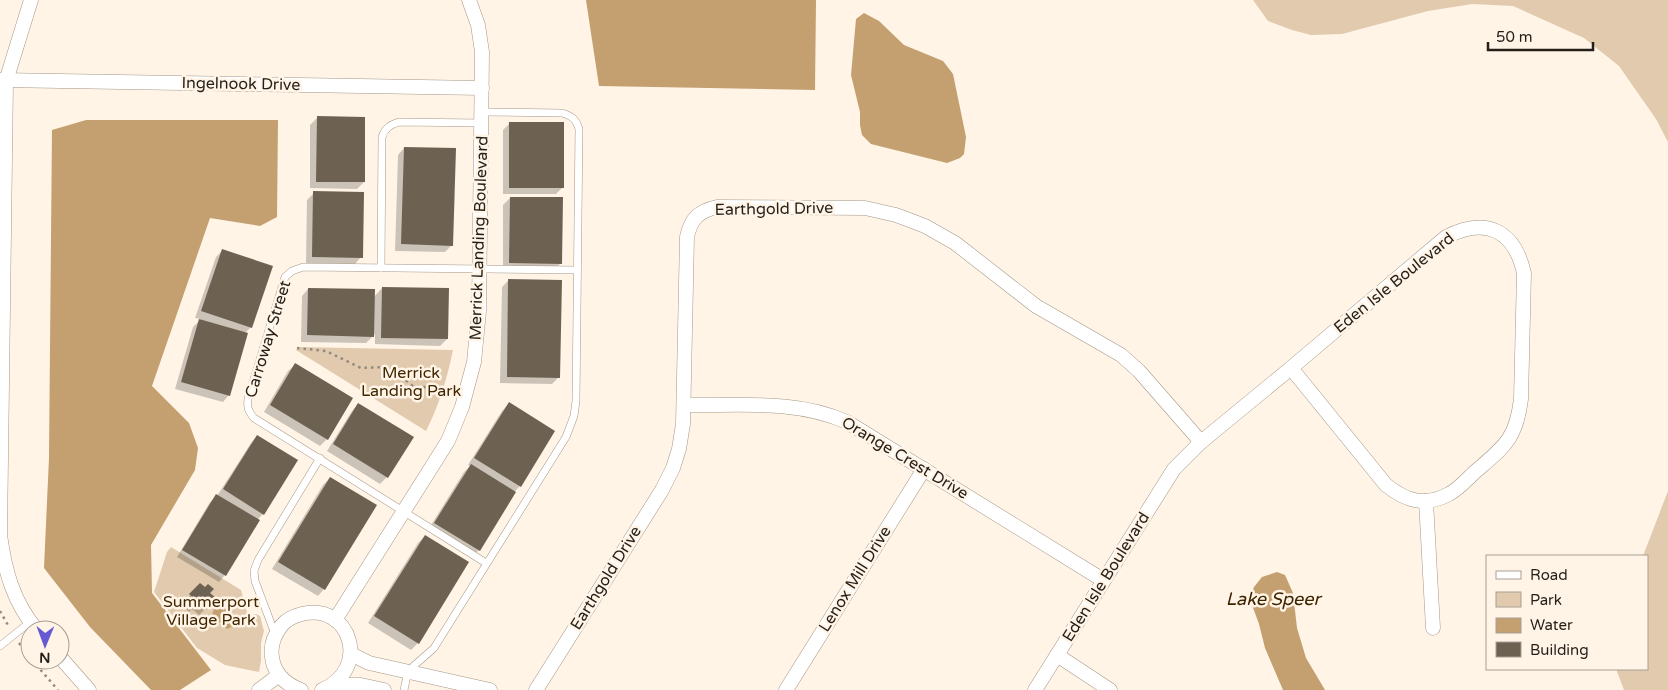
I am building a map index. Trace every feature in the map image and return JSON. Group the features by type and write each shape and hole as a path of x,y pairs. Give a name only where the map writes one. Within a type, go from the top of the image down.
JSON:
{"street":[{"path":"30,620 16,600 4,566 0,535 0,505 3,81 32,0"},
{"name":"Merrick Landing Boulevard","path":"335,620 448,441 462,407 474,362 479,311 482,52 478,25 469,0"},
{"name":"Ingelnook Drive","path":"3,81 482,88"},
{"name":"Earthgold Drive","path":"536,690 662,490 673,468 678,449 684,406 687,237 689,225 695,217 706,210 717,207 866,208 896,215 918,223 954,242 1036,306 1121,356 1139,371 1201,442"},
{"name":"Eden Isle Boulevard","path":"1035,690 1174,469 1201,442 1446,237 1461,229 1476,227 1487,228 1501,233 1512,242 1524,273 1518,418 1504,447 1450,494 1426,501 1413,501 1398,495 1386,485 1291,368"},
{"name":"Orange Crest Drive","path":"684,406 789,406 830,414 847,422 1103,580"},
{"name":"Lenox Mill Drive","path":"786,690 924,469"},
{"path":"1426,501 1433,628"},
{"path":"301,690 290,686 279,675 271,655 272,645 275,634 284,623 295,616 309,612 323,614 335,620 344,629 350,641 351,654 346,672 328,688"},
{"path":"351,654 369,663 490,690"},
{"path":"1057,655 1110,690"},
{"path":"70,668 89,690"},
{"path":"259,690 279,675"},
{"path":"328,688 361,685 384,690"},
{"path":"455,690 472,686"}],"lane":[{"path":"381,268 382,137 384,131 392,124 399,122 562,113 571,116 576,122 579,130 576,401 572,425 434,648 408,671 404,690"},
{"name":"Carroway Street","path":"486,563 254,418 249,412 247,406 248,398 285,277 292,271 303,267 576,270"},
{"path":"275,634 255,580 254,571 258,560 320,458"},
{"path":"0,646 20,634"}],"path":[{"path":"297,348 326,351 362,368 384,367 397,373 414,387 437,387 446,390"},
{"path":"41,670 58,690"}],"green space":[{"path":"1253,0 1668,0 1668,142 1656,119 1619,66 1584,38 1513,6 1472,4 1428,11 1342,34 1311,35 1268,21"},
{"name":"Merrick Landing Park","path":"298,347 453,350 442,392 426,431 296,350"},
{"path":"1668,491 1668,690 1624,690 1616,670 1648,670 1648,555 1643,555"},
{"name":"Summerport Village Park","path":"171,547 241,590 248,616 256,614 260,616 264,631 261,643 259,672 225,665 197,648 154,592 167,552"}],"water":[{"path":"586,0 816,0 815,90 599,86"},
{"path":"864,13 879,21 904,45 943,61 953,74 966,137 964,154 960,158 947,163 871,144 862,135 860,112 851,75 856,19"},
{"path":"86,120 278,120 277,217 260,226 210,218 152,386 189,423 198,448 195,470 151,545 152,593 211,670 180,690 151,690 90,627 44,568 49,458 52,130"},
{"name":"Lake Speer","path":"1277,572 1285,575 1293,593 1297,628 1306,658 1325,690 1283,690 1265,648 1252,605 1251,595 1254,587 1262,577"},
{"path":"222,606 236,619 234,626 227,629 212,615 214,609"}],"building":[{"path":"317,116 365,117 365,182 316,182"},
{"path":"509,122 564,122 564,188 509,188"},
{"path":"404,147 456,148 453,246 401,244"},
{"path":"313,191 364,192 363,258 312,257"},
{"path":"510,197 563,197 562,264 509,263"},
{"path":"222,249 273,266 252,328 201,311"},
{"path":"508,279 562,280 560,378 507,377"},
{"path":"382,287 449,288 448,339 381,338"},
{"path":"308,288 375,289 374,337 307,335"},
{"path":"199,319 248,333 230,396 181,382"},
{"path":"295,363 353,398 328,440 270,405"},
{"path":"509,402 555,431 521,487 474,458"},
{"path":"358,403 414,437 388,478 333,444"},
{"path":"257,435 298,460 264,515 223,489"},
{"path":"471,464 516,492 480,551 434,523"},
{"path":"330,477 377,505 325,590 278,562"},
{"path":"216,494 260,520 226,576 182,550"},
{"path":"425,535 469,562 419,644 374,616"},
{"path":"200,583 205,587 208,584 214,589 210,593 216,598 206,609 199,603 197,606 192,602 195,599 189,594"}]}
